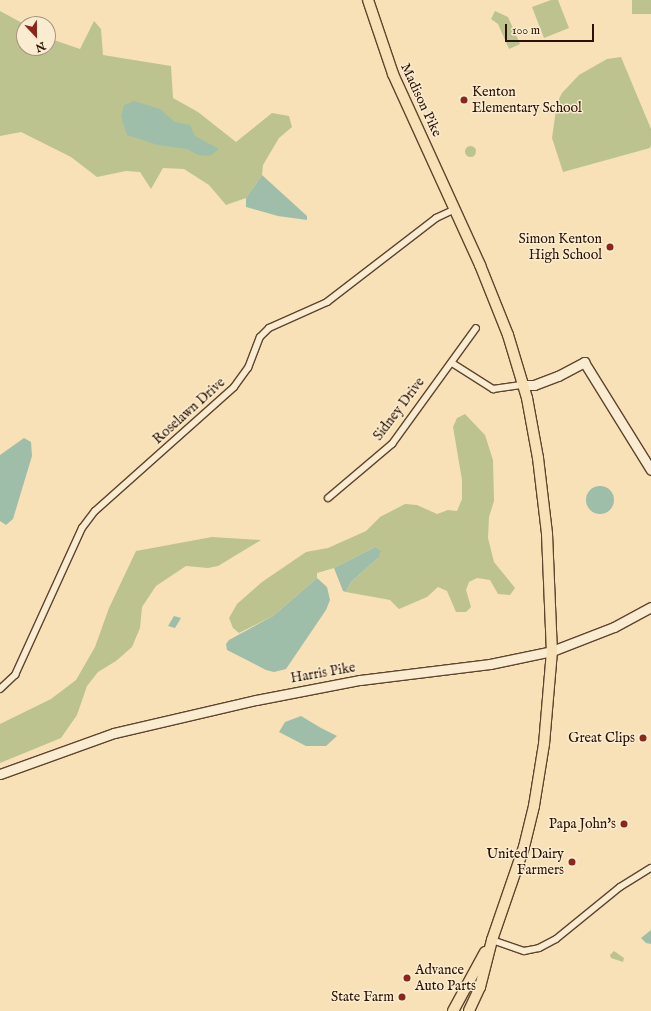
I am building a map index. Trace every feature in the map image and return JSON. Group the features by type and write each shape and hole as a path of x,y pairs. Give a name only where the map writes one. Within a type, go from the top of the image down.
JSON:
{"main road":[{"name":"Madison Pike","path":"368,0 393,74 455,209 494,300 523,385 538,458 547,534 552,651 544,744 534,806 524,847 492,940"},
{"path":"523,385 534,385 544,380 569,372 584,362 651,470"},
{"name":"Harris Pike","path":"0,774 114,734 256,700 360,680 490,664 552,651 614,627 651,607"},
{"path":"453,1011 492,940"},
{"path":"469,1011 480,987 492,940"}],"street":[{"name":"Roselawn Drive","path":"0,689 15,675 82,528 95,511 234,388 245,375 260,337 269,328 327,302 436,218 455,209"},
{"name":"Sidney Drive","path":"328,498 392,444 476,328"},
{"path":"452,363 493,389 523,385"},
{"path":"492,940 524,951 539,948 556,939 620,887 651,868"}],"green space":[{"path":"551,0 558,0 569,28 544,38 532,7"},
{"path":"632,0 651,0 651,14 632,14"},
{"path":"0,11 16,20 16,56 56,56 56,41 80,49 94,21 101,29 103,55 171,66 173,98 198,112 236,142 272,113 289,116 292,127 279,138 263,165 262,175 246,198 226,205 209,185 184,169 163,168 151,189 140,172 126,171 97,177 71,157 21,132 0,136"},
{"path":"495,11 508,17 520,44 509,49 498,24 491,19"},
{"path":"621,57 651,129 650,148 563,172 552,138 557,103 562,93 579,75 607,59"},
{"path":"470,145 474,147 476,151 474,155 470,157 466,155 464,151 466,147"},
{"path":"465,414 485,435 493,460 494,501 489,517 488,538 494,562 515,588 510,595 498,594 490,580 477,578 469,582 466,590 471,607 466,612 456,612 447,591 438,587 427,597 399,609 390,600 346,592 351,582 378,558 375,547 334,568 317,573 317,578 273,616 239,633 233,628 229,618 237,604 262,582 306,552 328,548 366,531 380,517 405,504 417,505 437,514 448,510 457,511 462,499 462,480 453,427 457,418"},
{"path":"212,537 261,540 218,566 208,568 186,566 156,586 142,607 140,628 132,647 116,661 98,672 87,686 77,715 61,738 0,763 0,724 51,699 76,680 95,647 109,608 136,551"},
{"path":"614,951 624,958 623,962 611,958 610,955"}],"shaded area":[{"path":"134,101 160,109 175,122 190,125 195,136 219,149 210,156 198,155 187,149 158,145 127,135 121,117 124,105"},
{"path":"262,175 307,216 307,220 278,216 246,207 246,198"},
{"path":"24,438 31,442 32,456 13,519 6,525 0,521 0,455"},
{"path":"600,486 610,490 614,500 610,510 600,514 590,510 586,500 590,490"},
{"path":"375,547 381,551 378,558 351,582 346,592 343,591 334,568"},
{"path":"317,578 327,587 330,600 326,610 286,669 274,672 266,670 227,650 226,644 229,640 273,616"},
{"path":"174,616 181,618 175,628 168,626"},
{"path":"301,716 337,736 326,746 306,746 279,732 285,722"},
{"path":"651,930 651,944 646,943 641,938"}],"place":[{"name":"Kenton Elementary School","path":"464,100"},
{"name":"Simon Kenton High School","path":"610,247"},
{"name":"Great Clips","path":"643,738"},
{"name":"Papa John's","path":"624,824"},
{"name":"United Dairy Farmers","path":"572,862"},
{"name":"Advance Auto Parts","path":"407,978"},
{"name":"State Farm","path":"402,997"}]}
